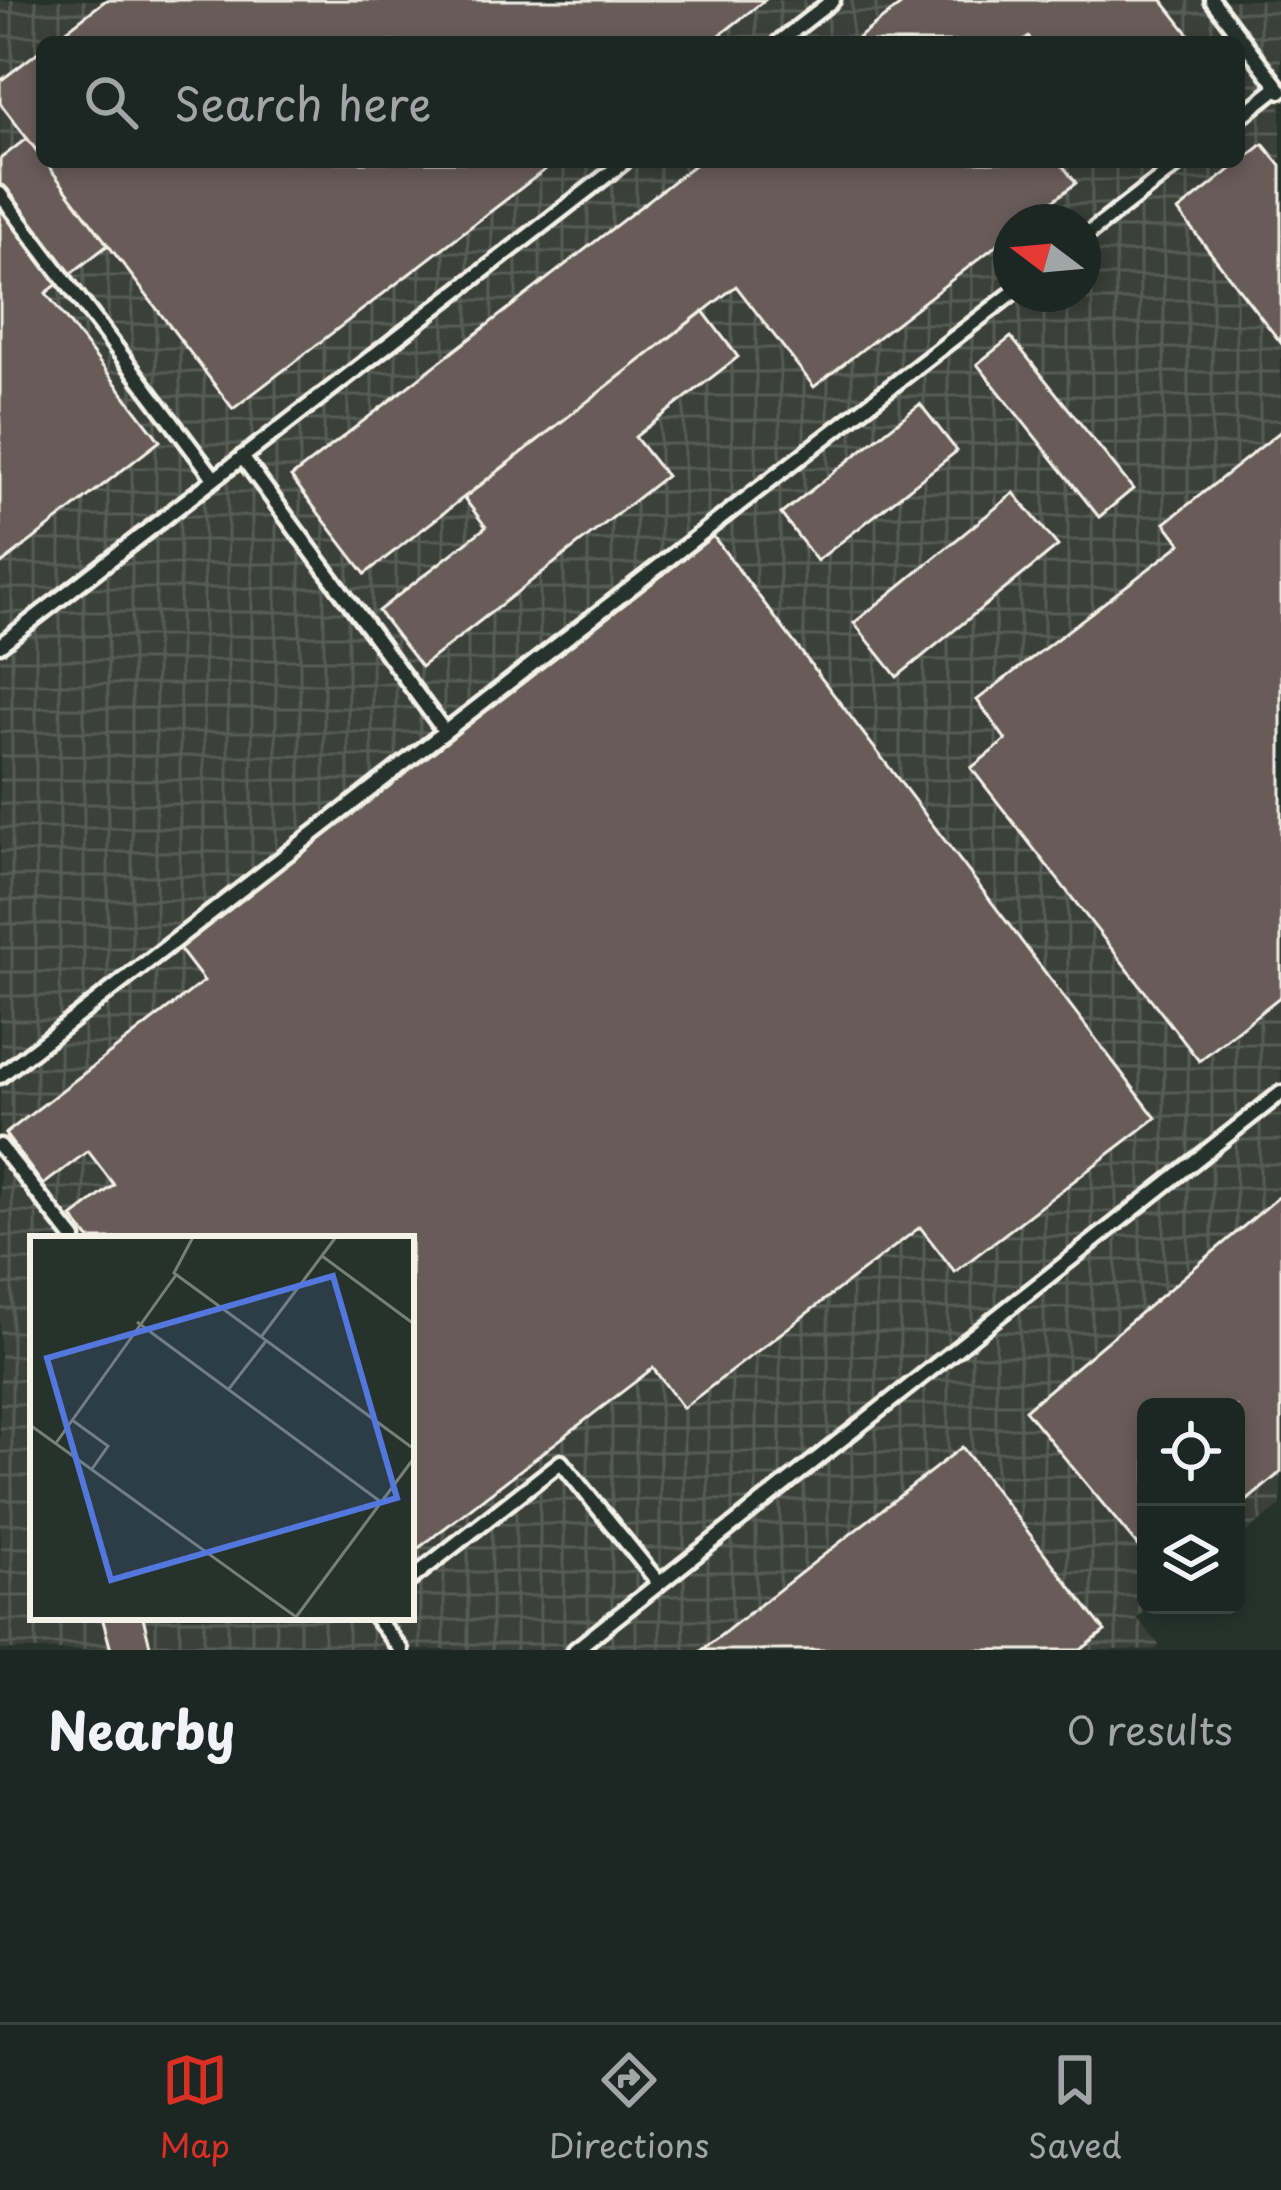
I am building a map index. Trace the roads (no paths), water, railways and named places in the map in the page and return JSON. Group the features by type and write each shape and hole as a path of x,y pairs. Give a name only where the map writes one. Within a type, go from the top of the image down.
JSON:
{"lane":[{"path":"787,36 833,0"},
{"path":"1212,0 1240,36"},
{"path":"1245,43 1280,89 1245,114"},
{"path":"0,644 616,168"},
{"path":"1101,224 1173,168"},
{"path":"0,194 214,478"},
{"path":"0,1076 993,308"},
{"path":"242,457 445,732"},
{"path":"575,1650 1281,1094"},
{"path":"0,1146 72,1236"},
{"path":"414,1577 561,1462 659,1583"},
{"path":"377,1620 401,1650"}]}
